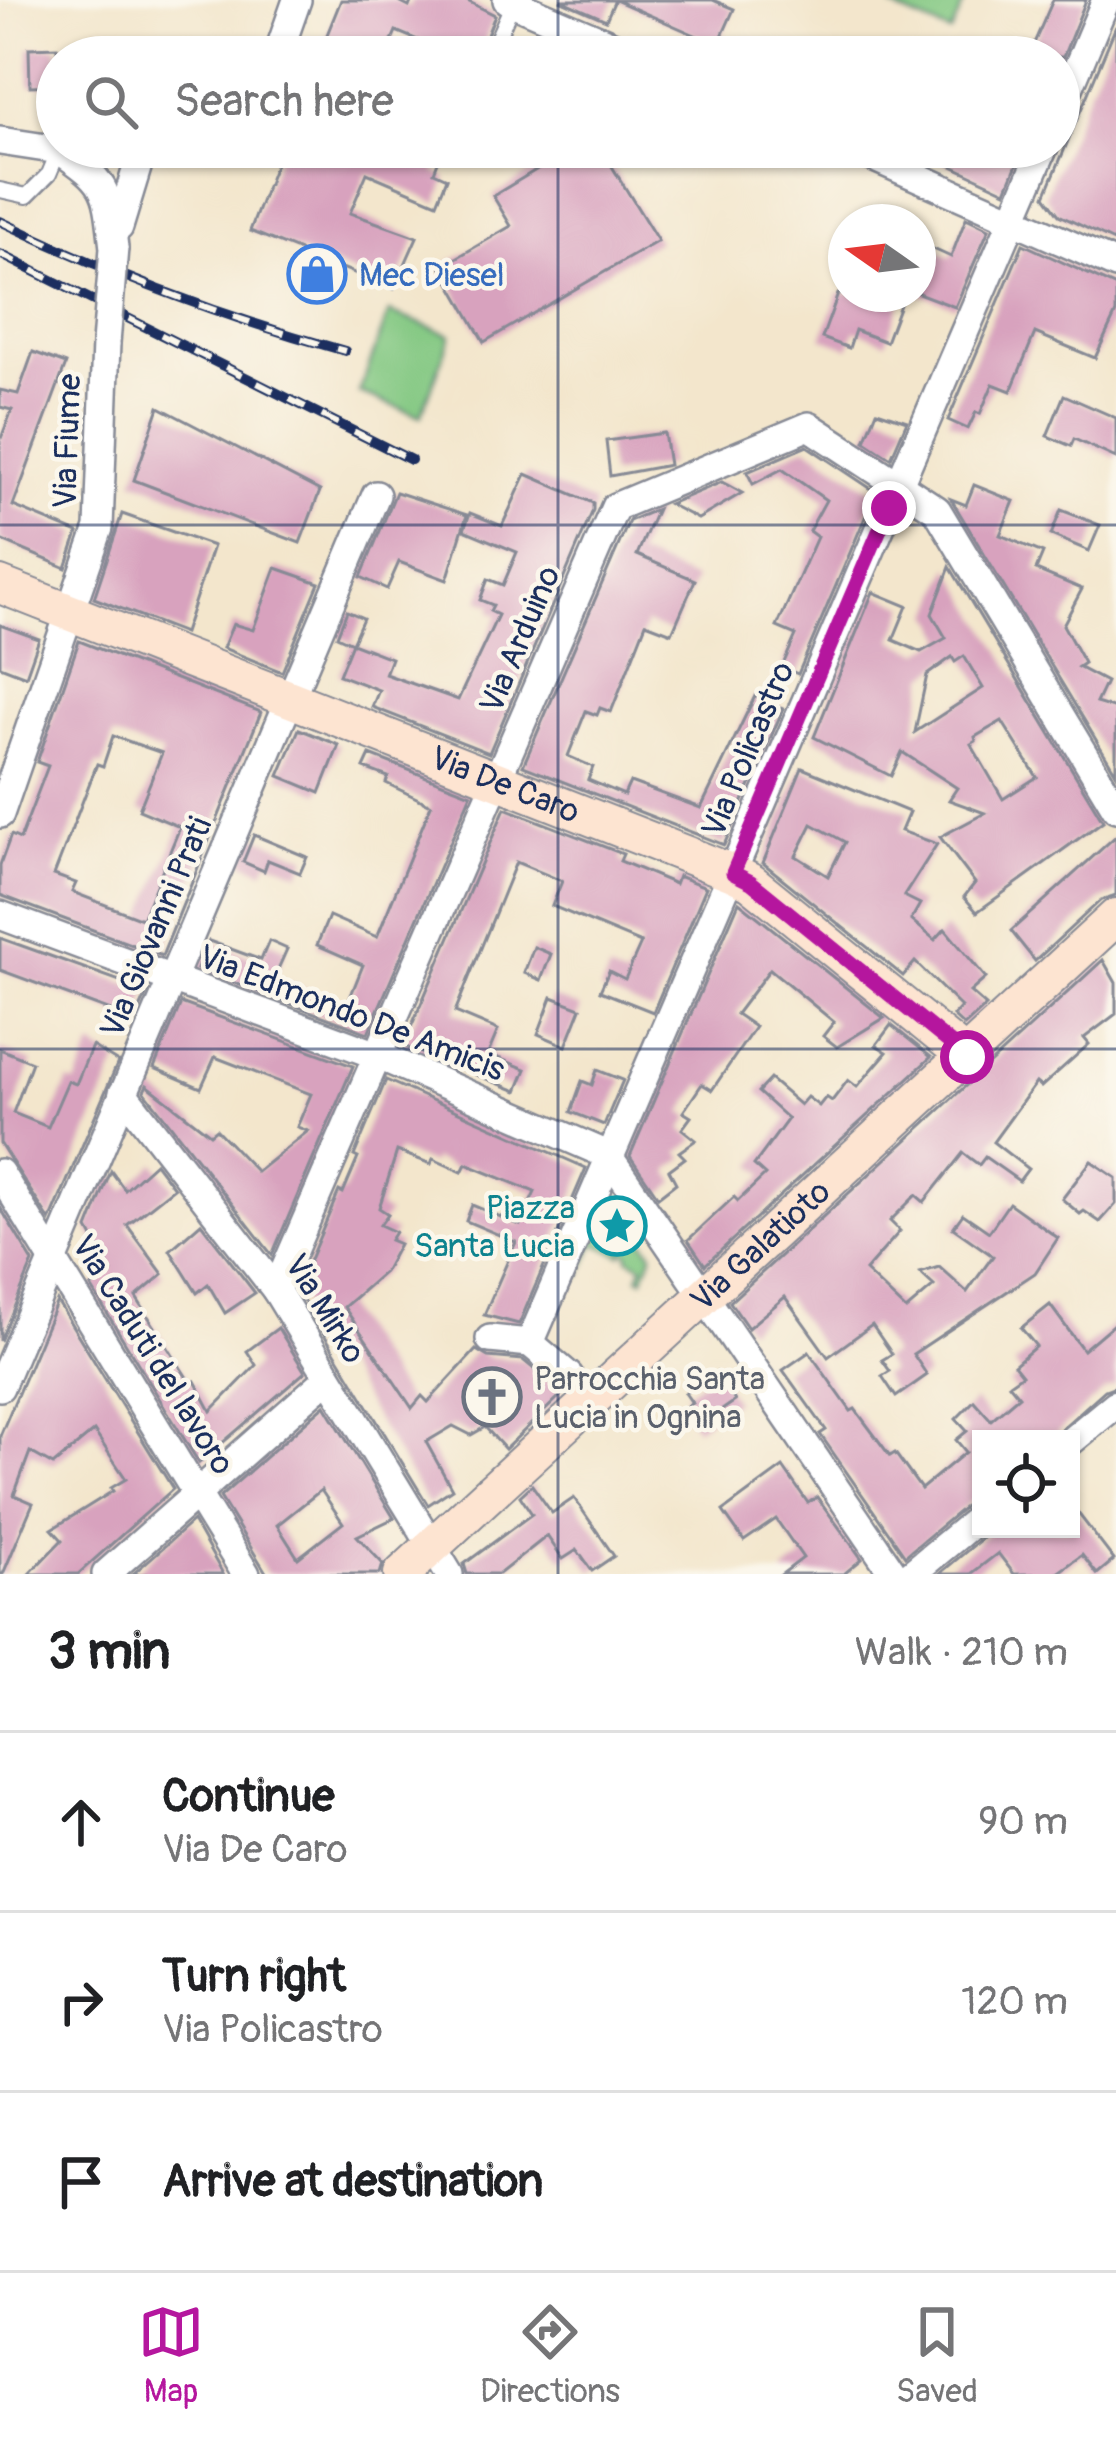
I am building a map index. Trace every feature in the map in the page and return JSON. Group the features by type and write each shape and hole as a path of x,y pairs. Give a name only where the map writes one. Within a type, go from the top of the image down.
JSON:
{"main road":[{"name":"Via De Caro","path":"0,585 733,873 751,882 967,1057"},
{"name":"Via Galatioto","path":"402,1574 440,1560 705,1298 1116,916"}],"street":[{"path":"284,36 297,0"},
{"path":"1080,62 1106,0"},
{"path":"510,1 591,36"},
{"path":"0,141 36,146"},
{"path":"87,168 108,196 114,248"},
{"path":"103,186 110,168"},
{"path":"114,248 130,168"},
{"path":"900,168 1116,265"},
{"name":"Via Policastro","path":"530,1343 1035,168"},
{"name":"Via Fiume","path":"0,814 99,528 114,248"},
{"name":"Via Arduino","path":"276,1290 615,507 809,426 898,487"},
{"path":"898,487 938,510 1116,808"},
{"name":"Via Giovanni Prati","path":"0,1387 376,495"},
{"name":"Via Edmondo De Amicis","path":"0,915 380,1056 608,1154"},
{"name":"Via Mirko","path":"123,1093 276,1290 440,1560"},
{"path":"608,1154 894,1574"},
{"name":"Via Caduti del lavoro","path":"0,1173 246,1574"},
{"path":"490,1339 530,1343 569,1376"},
{"path":"106,1574 328,1378"},
{"path":"1080,1434 1116,1404"},
{"path":"911,1574 972,1523"}],"lane":[{"path":"497,36 510,1"},
{"path":"0,190 27,196 52,168"}],"green space":[{"path":"896,0 964,3 951,33 893,8"},
{"path":"389,312 451,335 421,416 359,393"},
{"path":"609,1196 653,1253 643,1279 639,1277 643,1266 628,1258 629,1254 595,1243 580,1277 575,1275"}],"building":[{"path":"341,0 395,0 409,7 412,0 465,0 495,15 486,36 408,36 396,31 394,36 326,36"},
{"path":"560,0 615,0 606,20"},
{"path":"615,0 713,0 734,9 722,36 697,36"},
{"path":"1053,0 1086,0 1071,36 1037,36"},
{"path":"1116,26 1116,242 1059,215 1045,196 1057,168 1080,168 1080,112"},
{"path":"29,48 36,48 36,86 30,86"},
{"path":"274,168 436,168 434,172 447,178 437,203 367,173 350,213 417,237 394,289 250,231"},
{"path":"539,168 613,168 658,241 484,342 441,267 511,226 493,196"},
{"path":"956,168 1015,168 1006,191"},
{"path":"966,218 989,229 955,307 936,300 936,250 951,257"},
{"path":"1023,244 1116,287 1116,313 1095,358 1035,333 1011,391 993,384 968,429 948,420"},
{"path":"831,312 897,312 886,342 855,330 849,348 822,338"},
{"path":"33,352 66,364 13,506 78,533 66,568 0,540 0,441 12,410 0,407 0,390 18,394"},
{"path":"1064,395 1116,418 1116,458 1074,439 1071,446 1047,436"},
{"path":"159,407 320,491 300,543 134,480"},
{"path":"877,411 907,421 891,458 865,441"},
{"path":"664,433 669,465 610,476 606,441"},
{"path":"807,446 876,492 798,674 782,667 796,635 777,627 817,537 809,531 826,500 782,469 753,484 747,472"},
{"path":"526,474 593,503 593,510 489,753 372,707 379,690 339,675 352,643 391,658 385,674 458,700 498,615 490,611 493,605 480,600 488,579 503,585 517,552 464,530 470,513 502,526"},
{"path":"722,482 742,493 698,519 669,504"},
{"path":"974,485 1014,501 1000,535 1043,553 1036,570 1082,589 1063,625 1084,663 1078,667 1106,682 1096,703 1116,709 1116,773 951,499 966,505"},
{"path":"396,492 467,515 447,580 399,562 387,589 361,577"},
{"path":"657,509 637,555 695,580 672,633 646,623 611,712 586,711 568,756 593,767 588,780 624,795 630,782 701,808 755,696 783,709 724,845 523,766 629,521"},
{"path":"1061,510 1100,525 1089,551 1051,535"},
{"path":"122,514 213,546 184,633 94,598"},
{"path":"950,567 1103,821 977,912 964,897 975,883 940,837 985,813 949,800 957,788 902,752 891,776 814,737 873,592 907,606 893,640 921,652 946,638 932,614","holes":["964,656 983,688 915,732 927,675 952,657 955,662","1002,721 1037,777 1003,799 971,744"]},
{"path":"276,568 319,583 282,672 223,648 233,624 253,630"},
{"path":"347,611 363,618 352,643 337,636"},
{"path":"0,625 39,639 26,676 0,666"},
{"path":"79,641 261,712 162,956 0,895 0,865 11,835 20,839 48,766 37,762","holes":["113,736 162,753 139,810 180,827 142,919 72,892 76,883 54,875 97,764 103,766"]},
{"path":"299,729 339,745 320,793 279,776"},
{"path":"370,755 471,794 368,1033 197,969 209,941 261,960 269,941 287,949 274,978 347,1005 363,965 317,945 329,916 377,937 431,805 386,783 388,777 364,768"},
{"path":"802,768 909,812 901,831 937,844 904,896 920,904 911,920 935,940 945,929 986,978 970,992 986,1006 964,1026 953,1016 961,1007 915,962 903,976 763,863","holes":["812,824 845,842 828,876 796,856"]},
{"path":"505,808 623,854 620,861 675,884 678,876 706,887 653,1012 600,991 609,971 625,979 641,943 552,906 562,881 516,862 455,1012 498,1030 488,1054 526,1069 517,1091 403,1046"},
{"path":"254,835 307,857 300,873 268,860 264,871 243,862"},
{"path":"1116,836 1116,895 1101,900 1035,961 1011,931"},
{"path":"739,902 884,1018 837,1047 823,1036 834,1022 770,969 736,1014 755,1027 712,1090 702,1084 683,1112 691,1117 682,1129 696,1140 679,1152 685,1158 669,1170 676,1183 658,1197 630,1156"},
{"path":"0,938 148,991 135,1020 0,970"},
{"path":"534,947 551,954 541,980 524,973"},
{"path":"1103,960 1116,983 1116,1014 1084,1038 1089,1044 1041,1087 1036,1083 993,1142 1028,1169 1019,1181 985,1157 979,1165 963,1153 924,1202 916,1195 890,1221 900,1231 865,1271 906,1310 934,1286 920,1273 939,1267 967,1292 993,1256 953,1228 963,1214 989,1232 1009,1203 1058,1238 1035,1273 913,1354 927,1375 896,1397 882,1376 890,1371 882,1360 892,1354 872,1325 828,1357 785,1297 748,1328 730,1302"},
{"path":"552,997 581,1008 566,1046 538,1034"},
{"path":"181,1003 353,1066 272,1255 144,1091 147,1085 210,1134 216,1129 257,1172 308,1131 297,1127 311,1094 215,1057 201,1088 154,1068"},
{"path":"891,1025 931,1057 705,1265 688,1240 765,1175 754,1165 788,1119 758,1092 770,1079 800,1105 807,1097 819,1106 826,1097 832,1101 848,1080 857,1087 887,1052 876,1045"},
{"path":"92,1046 118,1062 50,1221 0,1143 0,1049 32,1062 13,1113 48,1127 68,1081 76,1084"},
{"path":"597,1070 623,1080 604,1125 571,1112 582,1081 592,1085"},
{"path":"386,1080 586,1168 519,1324 484,1315 516,1242 466,1221 472,1205 520,1225 535,1192 466,1164 462,1172 397,1151 379,1208 388,1214 380,1225 395,1232 390,1240 399,1244 384,1272 344,1307 412,1408 422,1396 428,1402 476,1350 488,1357 523,1360 563,1393 505,1449 485,1427 471,1435 453,1426 426,1442 452,1489 428,1505 297,1290 358,1158 354,1156"},
{"path":"1091,1161 1116,1178 1116,1204 1100,1222 1062,1199"},
{"path":"155,1163 174,1188 127,1225 163,1274 136,1297 191,1384 195,1381 211,1411 256,1365 247,1351 278,1328 305,1372 199,1463 91,1287 112,1272 88,1229 111,1171 125,1190"},
{"path":"0,1207 33,1262 0,1341"},
{"path":"201,1223 255,1293 225,1313 208,1284 197,1293 170,1250"},
{"path":"57,1301 173,1489 78,1574 29,1574 62,1540 52,1529 126,1479 94,1431 53,1465 30,1452 14,1495 33,1503 0,1574 0,1436"},
{"path":"1050,1305 1083,1350 1116,1322 1116,1386 1105,1390 1060,1430 972,1430 972,1501 905,1556 820,1434 826,1430 783,1370 809,1352 851,1411 855,1409 890,1456 895,1453 921,1489 966,1452 956,1440 967,1431 956,1419 974,1401 991,1420 1019,1396 1009,1384 1022,1375 1014,1365 1036,1346 1021,1328"},
{"path":"716,1372 735,1401 696,1428 683,1410 692,1403 685,1393"},
{"path":"325,1405 394,1518 357,1536 383,1564 380,1574 267,1574 220,1497","holes":["321,1490 343,1523 298,1558 277,1525"]},
{"path":"783,1467 808,1503 817,1497 862,1559 844,1574 782,1574 803,1558 776,1519 744,1541 723,1511"},
{"path":"532,1485 552,1513 574,1498 614,1556 592,1571 577,1550 563,1559 547,1536 499,1574 467,1574 464,1564 532,1514 520,1496"},
{"path":"1080,1516 1114,1560 1097,1574 1082,1555 1056,1574 1014,1574 998,1553 971,1574 939,1574 982,1538 1080,1538"},
{"path":"193,1521 223,1574 133,1574"}],"railway":[{"path":"0,221 170,294 345,351"},
{"path":"0,254 411,460"}],"place":[{"name":"Mec Diesel","path":"317,274"},
{"name":"Piazza Santa Lucia","path":"617,1226"},
{"name":"Parrocchia Santa Lucia in Ognina","path":"492,1397"}],"route":[{"path":"889,508 733,873 751,882 967,1057"}]}
